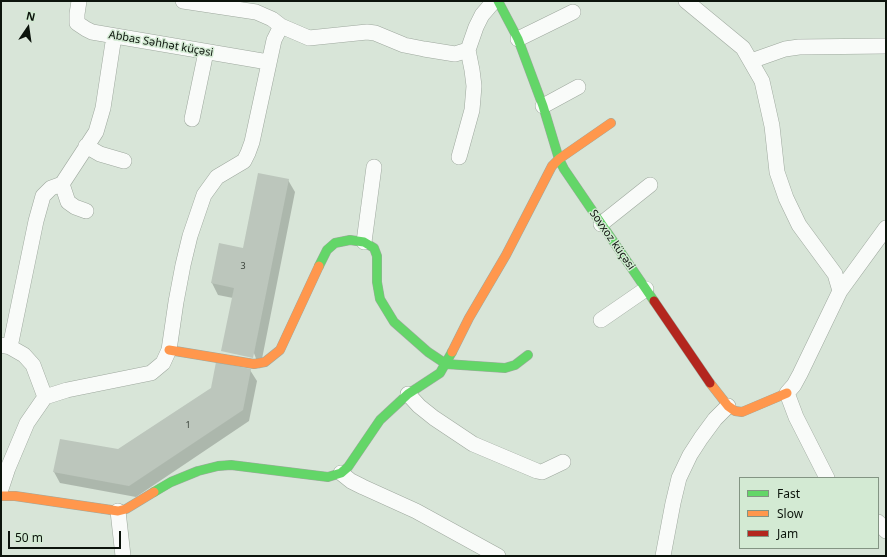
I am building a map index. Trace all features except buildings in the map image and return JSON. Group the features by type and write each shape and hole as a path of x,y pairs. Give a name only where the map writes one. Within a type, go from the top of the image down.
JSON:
{"street":[{"name":"Abbas Səhhət küçəsi","path":"79,1 77,14 78,23 86,29 114,36 268,62"},
{"path":"459,157 472,110 474,86 468,50 482,15 494,1"},
{"name":"Sovxoz küçəsi","path":"498,1 518,39 543,106 559,158 568,177 708,381 728,406"},
{"path":"686,1 743,48 762,81 772,126 777,172 786,198 799,225 835,274 840,291"},
{"path":"189,2 257,7 281,26 309,38 366,32 375,33 404,45 424,49 455,54 468,50"},
{"path":"518,39 572,12"},
{"path":"1,489 27,423 45,397 67,390 151,373 163,362 169,350 176,302 190,236 204,195 217,177 244,161 248,153 252,142 268,62 274,40 281,26"},
{"path":"45,397 33,366 24,355 6,346 43,196 51,188 62,184 96,132 103,108 114,36"},
{"path":"751,61 785,49 799,47 886,46"},
{"path":"192,119 206,52"},
{"path":"543,106 578,87"},
{"path":"1,496 15,496 118,511 126,509 171,482 198,471 218,466 231,465 328,477 341,473 351,462 380,420 408,394 440,373 469,318 506,255 552,166 559,158 611,123"},
{"path":"86,146 100,154 124,161"},
{"path":"364,242 374,167"},
{"path":"62,184 68,202 75,207 86,211"},
{"path":"601,224 650,185"},
{"path":"663,556 679,478 701,438 728,406 742,412 787,393 800,374 840,291 886,228"},
{"path":"169,350 254,364 265,362 280,350 327,250 335,243 350,240 364,242 374,248 377,256 377,282 380,299 394,322 428,352 446,364 505,368 515,365 528,355"},
{"path":"601,320 646,289"},
{"path":"787,393 796,417 826,477"},
{"path":"408,394 419,406 434,418 473,444 537,472 542,472 563,462"},
{"path":"341,473 357,484 416,511 498,556"},
{"path":"118,511 123,556"},
{"path":"879,523 886,532"}],"traffic: fast":[{"path":"498,1 518,39 543,106 559,159 564,169 654,301"},
{"path":"319,266 327,250 335,243 350,240 364,242 374,248 377,256 377,282 380,299 394,322 428,352 446,364 505,368 515,365 528,355"},
{"path":"154,492 171,482 198,471 218,466 231,465 328,477 341,473 348,467 380,420 408,394 440,373 452,352"}],"traffic: slow":[{"path":"452,352 469,318 506,255 552,166 559,159 611,123"},
{"path":"169,350 254,364 265,362 280,350 319,266"},
{"path":"710,383 728,406 735,411 742,412 787,393"},
{"path":"1,496 15,496 118,511 126,509 154,492"}],"traffic: jam":[{"path":"654,301 710,383"}]}
